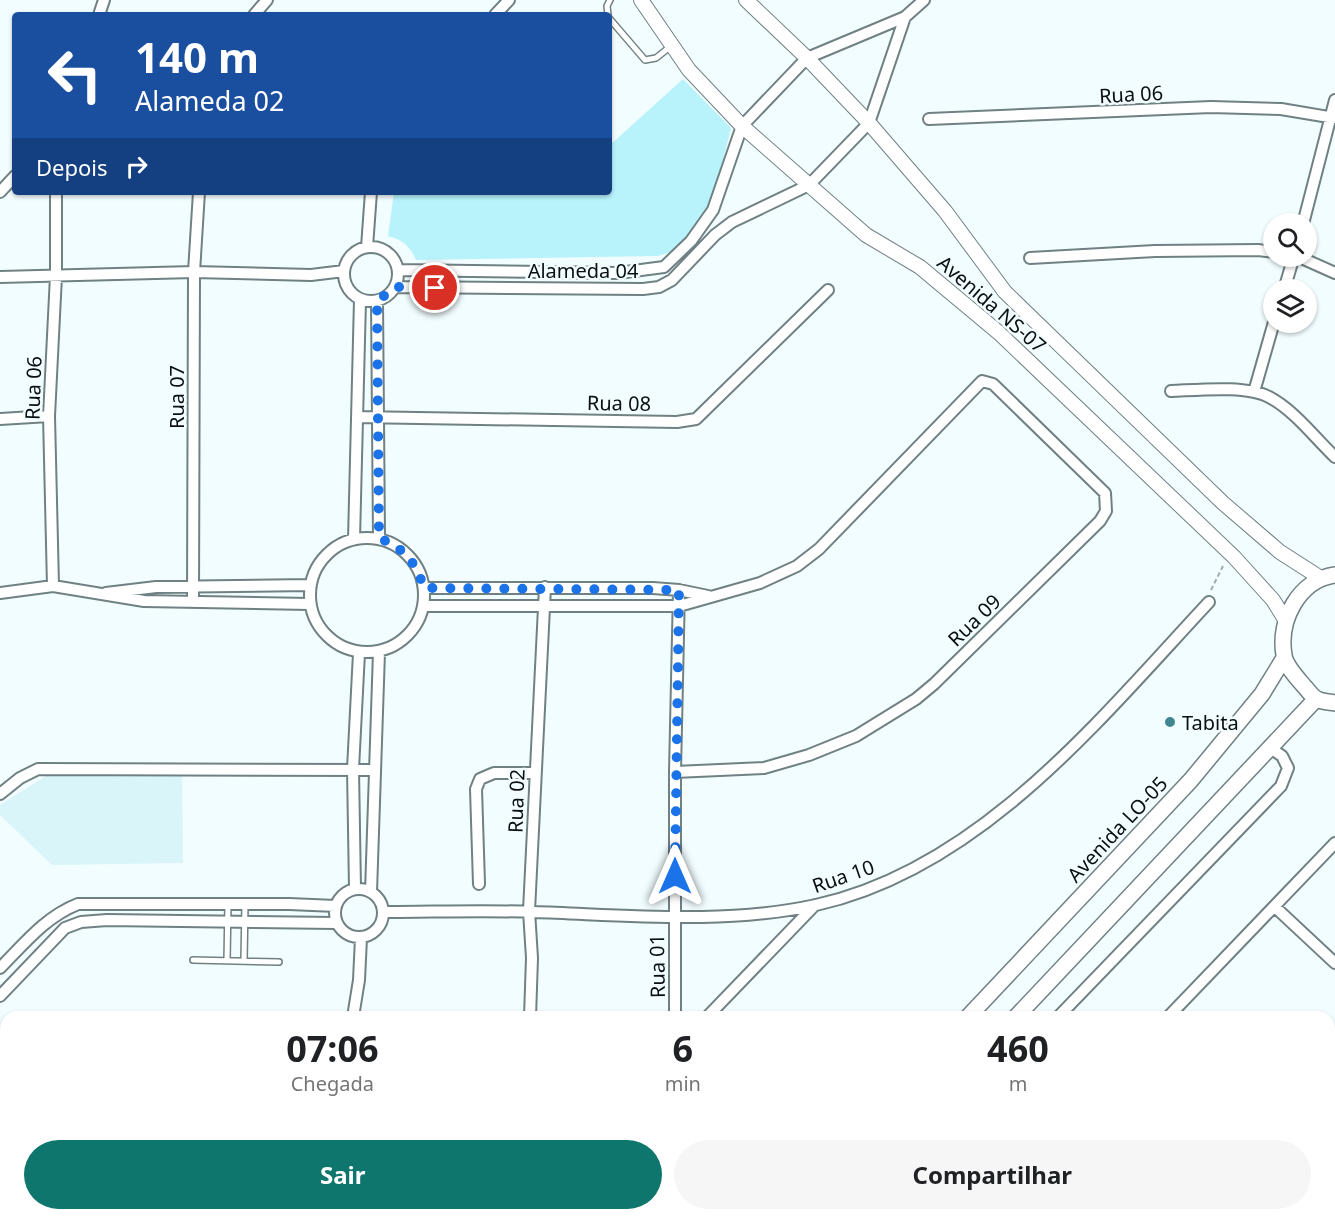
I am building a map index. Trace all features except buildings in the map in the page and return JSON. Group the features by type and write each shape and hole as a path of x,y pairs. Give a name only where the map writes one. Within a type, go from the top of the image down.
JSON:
{"main road":[{"path":"1335,575 1319,578 1293,604 1286,621 1284,658 1316,699 1335,703"},
{"name":"Avenida LO-05","path":"974,1011 1191,780 1262,694 1284,658"},
{"path":"1022,1011 1316,699"}],"street":[{"path":"257,12 267,0"},
{"path":"498,12 509,0"},
{"name":"Avenida NS-07","path":"641,0 689,70 742,126 866,235 920,267 998,332 1234,557 1273,600 1286,621"},
{"name":"Avenida NS-07","path":"746,0 807,58 869,123 945,211 1005,292 1223,503 1280,552 1319,578"},
{"path":"742,126 807,58 905,17 924,0"},
{"path":"809,185 869,123 905,17"},
{"path":"1306,213 1333,118 1335,100"},
{"name":"Rua 06","path":"929,119 1211,107 1281,110 1333,118"},
{"name":"Alameda 04","path":"398,270 618,273 664,267 691,241 713,210 742,126"},
{"path":"0,192 12,179"},
{"name":"Alameda 04","path":"396,287 606,289 659,286 680,274 715,236 732,222 809,185"},
{"name":"Rua 06","path":"53,586 49,416 56,276 56,195"},
{"name":"Rua 07","path":"193,601 194,272 199,195"},
{"path":"367,247 370,195"},
{"path":"367,247 384,250 390,255 398,270 396,287 377,301 360,300 347,288 344,271 351,255 367,247"},
{"path":"1030,258 1155,250 1263,252"},
{"path":"1317,265 1335,273"},
{"path":"481,270 481,289"},
{"path":"501,270 502,289"},
{"path":"0,277 194,272 311,275 344,271"},
{"name":"Rua 08","path":"357,417 676,422 696,419 828,290"},
{"path":"354,539 360,300"},
{"path":"377,301 380,416 379,538"},
{"path":"1254,392 1271,333"},
{"name":"Rua 09","path":"675,772 764,768 809,755 856,736 916,699 1100,521 1106,511 1105,494 993,384 986,381 974,388 819,549 797,566 760,583 711,597"},
{"path":"1172,391 1254,392 1271,398 1335,457"},
{"path":"0,419 49,416"},
{"path":"379,538 405,552 417,565 424,588 424,606 410,633 396,645 378,652 359,652 341,647 326,636 315,621 310,604 310,585 316,569 325,556 339,546 354,539 379,538"},
{"path":"103,594 122,590 194,585 310,585"},
{"path":"0,593 53,586 144,601 310,604"},
{"path":"424,588 545,587 679,590 711,597"},
{"name":"Rua 02","path":"530,1011 532,957 530,911 545,587"},
{"name":"Rua 01","path":"675,1011 675,772 679,590"},
{"path":"424,606 679,606 711,597"},
{"name":"Rua 10","path":"383,912 530,911 674,917 744,915 815,905 849,896 931,859 989,819 1068,753 1209,602"},
{"path":"355,889 353,769 359,652"},
{"path":"371,892 378,652"},
{"path":"1064,1011 1281,786 1288,768 1282,756 1269,747"},
{"path":"0,794 20,778 38,769 375,770"},
{"path":"479,884 476,789 480,779 494,773 535,772"},
{"path":"1174,1011 1335,843"},
{"path":"355,889 371,892 381,904 383,912 379,926 368,936 361,938 347,935 336,923 336,906 341,897 355,889"},
{"path":"0,969 45,922 61,911 78,904 245,903 336,906"},
{"path":"713,1011 815,905"},
{"path":"1275,907 1335,963"},
{"path":"0,996 65,928 81,922 107,920 336,923"},
{"path":"353,1011 359,980 361,938"}],"lane":[{"path":"612,21 645,60 656,58 672,46"},
{"path":"227,961 228,903"},
{"path":"244,962 245,903"},
{"path":"192,960 279,962"}],"path":[{"path":"1209,602 1211,585 1219,571 1234,557"}],"shaded area":[{"path":"683,79 731,128 709,216 681,249 658,256 416,260 405,244 388,236 394,195 612,195 612,143"},
{"path":"182,774 183,863 52,865 0,815 0,805 46,776"}],"place":[{"name":"Tabita","path":"1170,722"}],"route":[{"path":"435,288 396,287 385,298 377,301 380,416 379,538 405,552 417,565 424,588 679,590 675,876"}]}
